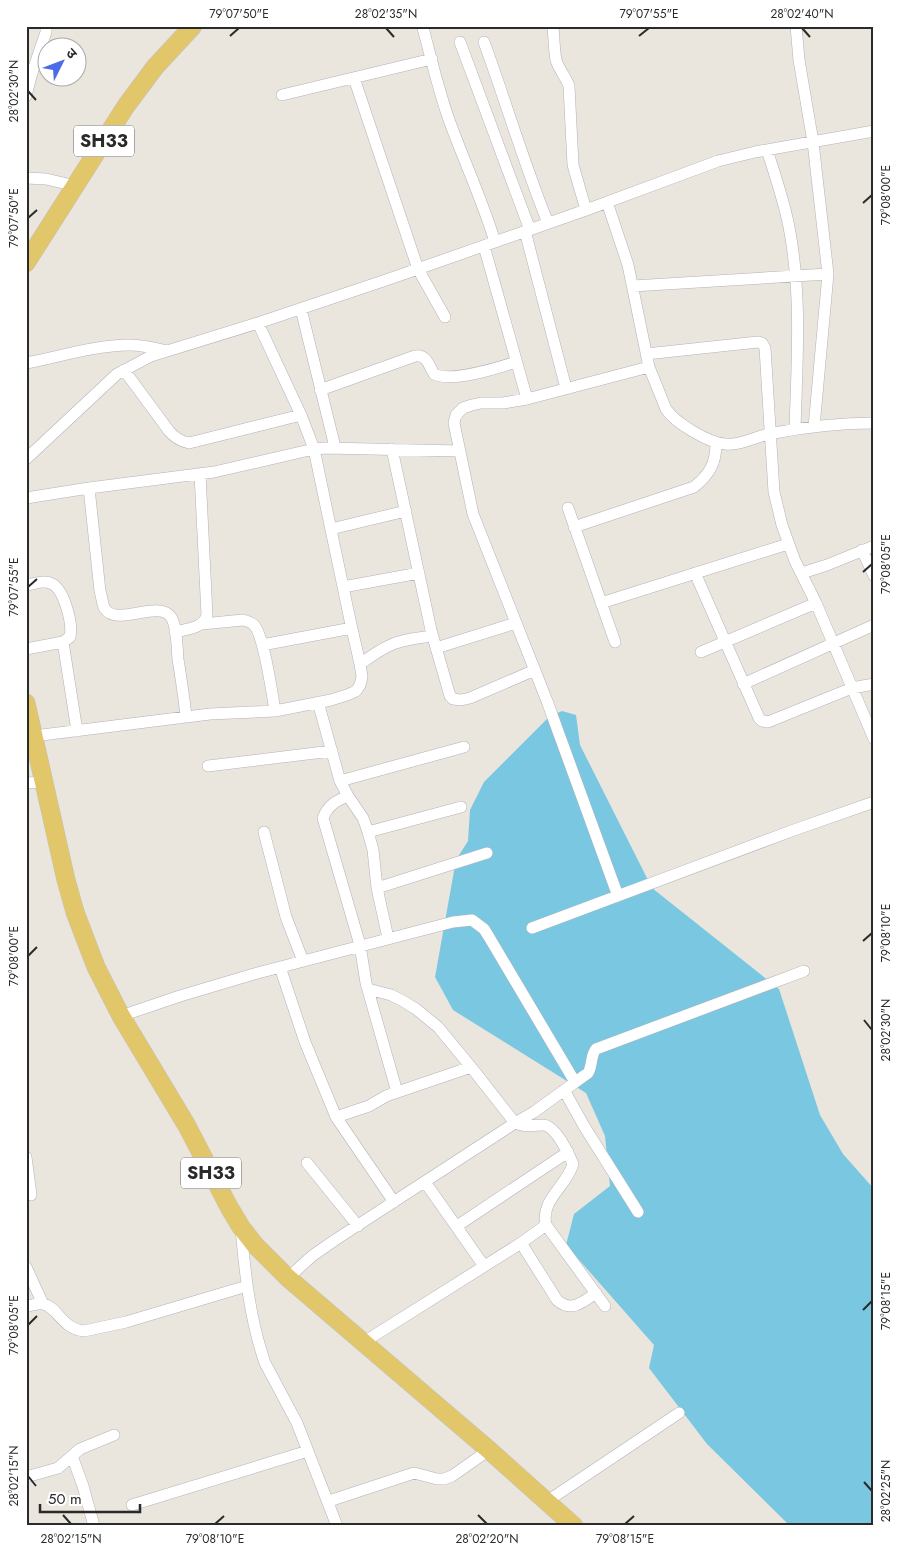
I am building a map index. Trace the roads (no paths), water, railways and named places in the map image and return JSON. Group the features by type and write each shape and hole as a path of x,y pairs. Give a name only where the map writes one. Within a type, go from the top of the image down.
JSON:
{"main road":[{"name":"SH33","path":"26,263 140,88 155,67 193,26"},
{"name":"SH33","path":"26,703 34,736 35,782 56,839 75,912 96,967 121,1016 187,1126 241,1227 255,1245 288,1278 489,1450 574,1526"}],"street":[{"path":"26,96 46,32 46,26"},
{"path":"553,26 556,60 569,86 573,165 586,210"},
{"path":"796,26 799,60 813,142 828,274 814,427"},
{"path":"422,28 448,116 483,205 489,244 516,362 527,399"},
{"path":"460,42 528,230 566,388"},
{"path":"484,42 519,147 548,223"},
{"path":"282,95 432,59"},
{"path":"354,78 418,269 445,317"},
{"path":"26,460 101,388 124,370 151,356 301,309 418,269 718,161 767,150 874,131"},
{"path":"767,150 789,225 796,276 797,360 795,429"},
{"path":"26,178 46,179 76,186"},
{"path":"608,202 625,253 649,367 666,409 679,423 716,443 728,444 795,429 874,423"},
{"path":"632,286 828,274"},
{"path":"301,309 335,447"},
{"path":"34,736 186,716 230,712 275,711 331,700 356,691 360,685 362,677 360,664 314,449 301,415 258,323"},
{"path":"646,354 758,342 762,343 765,348 774,492 782,525 788,544 816,603 874,739"},
{"path":"26,363 97,348 116,346 144,346 169,351"},
{"path":"320,390 420,355 425,358 434,374 446,378 486,371 516,362"},
{"path":"618,896 535,670 473,514 454,423 456,415 463,408 481,403 502,403 527,399 649,367"},
{"path":"124,370 169,431 176,439 181,441 189,443 301,415"},
{"path":"574,527 694,487 702,481 714,464 716,443"},
{"path":"26,498 214,472 314,449 335,447 460,451"},
{"path":"392,449 433,636 450,696 453,699 462,700 470,698 535,670"},
{"path":"200,474 207,614 206,620 202,624"},
{"path":"89,488 100,591 104,608 107,612 119,615 148,611 167,613 171,618 175,632 186,716"},
{"path":"568,508 615,642"},
{"path":"331,529 406,511"},
{"path":"601,603 788,544"},
{"path":"802,573 828,565 874,546"},
{"path":"862,550 874,576"},
{"path":"343,587 419,573"},
{"path":"695,574 743,684 762,721 768,722 852,688 874,684"},
{"path":"26,585 45,582 52,583 61,592 72,629 70,636 63,642 26,649"},
{"path":"701,652 816,603"},
{"path":"175,632 202,624 248,621 254,626 262,644 275,711"},
{"path":"436,648 516,623"},
{"path":"743,684 874,625"},
{"path":"262,644 352,628"},
{"path":"360,664 387,645 412,638 433,636"},
{"path":"63,642 77,731"},
{"path":"318,702 340,780 363,818 368,832 373,850 377,888 388,938"},
{"path":"340,780 464,747"},
{"path":"208,766 332,751"},
{"path":"348,796 329,806 323,818 360,946 368,989 397,1092"},
{"path":"532,928 874,802"},
{"path":"368,832 461,807"},
{"path":"264,832 284,910 303,961"},
{"path":"377,888 487,853"},
{"path":"121,1016 180,996 280,967 453,922 472,920 484,929 575,1082"},
{"path":"280,967 305,1042 336,1117 394,1202"},
{"path":"288,1278 312,1256 515,1122 534,1112 588,1073 592,1068 592,1054 596,1048 804,971"},
{"path":"368,989 391,995 416,1009 438,1027 515,1122 531,1127 548,1126 556,1133 573,1164 546,1208 544,1218 546,1225 605,1306"},
{"path":"336,1117 369,1106 397,1092 472,1067"},
{"path":"564,1090 584,1126 638,1212"},
{"path":"456,1226 568,1152"},
{"path":"26,1157 31,1195"},
{"path":"307,1163 358,1226"},
{"path":"425,1182 484,1266"},
{"path":"364,1342 521,1243 546,1225"},
{"path":"241,1227 247,1286 254,1323 265,1363 297,1423 329,1501 337,1526"},
{"path":"521,1243 557,1300 563,1305 580,1304 596,1294"},
{"path":"26,1267 43,1304"},
{"path":"26,1306 43,1304 48,1306 70,1328 84,1331 126,1322 247,1286"},
{"path":"546,1502 679,1413"},
{"path":"26,1477 58,1468 80,1448 114,1435"},
{"path":"329,1501 414,1473 436,1480 444,1479 452,1476 489,1450"},
{"path":"132,1505 308,1451"},
{"path":"72,1456 94,1526"}],"water":[{"path":"562,711 576,715 580,745 652,888 779,989 820,1115 843,1154 874,1189 874,1526 790,1526 707,1444 649,1368 654,1345 566,1245 574,1214 610,1186 605,1136 586,1093 453,1010 435,977 456,860 468,841 470,810 484,782 549,717"}]}
